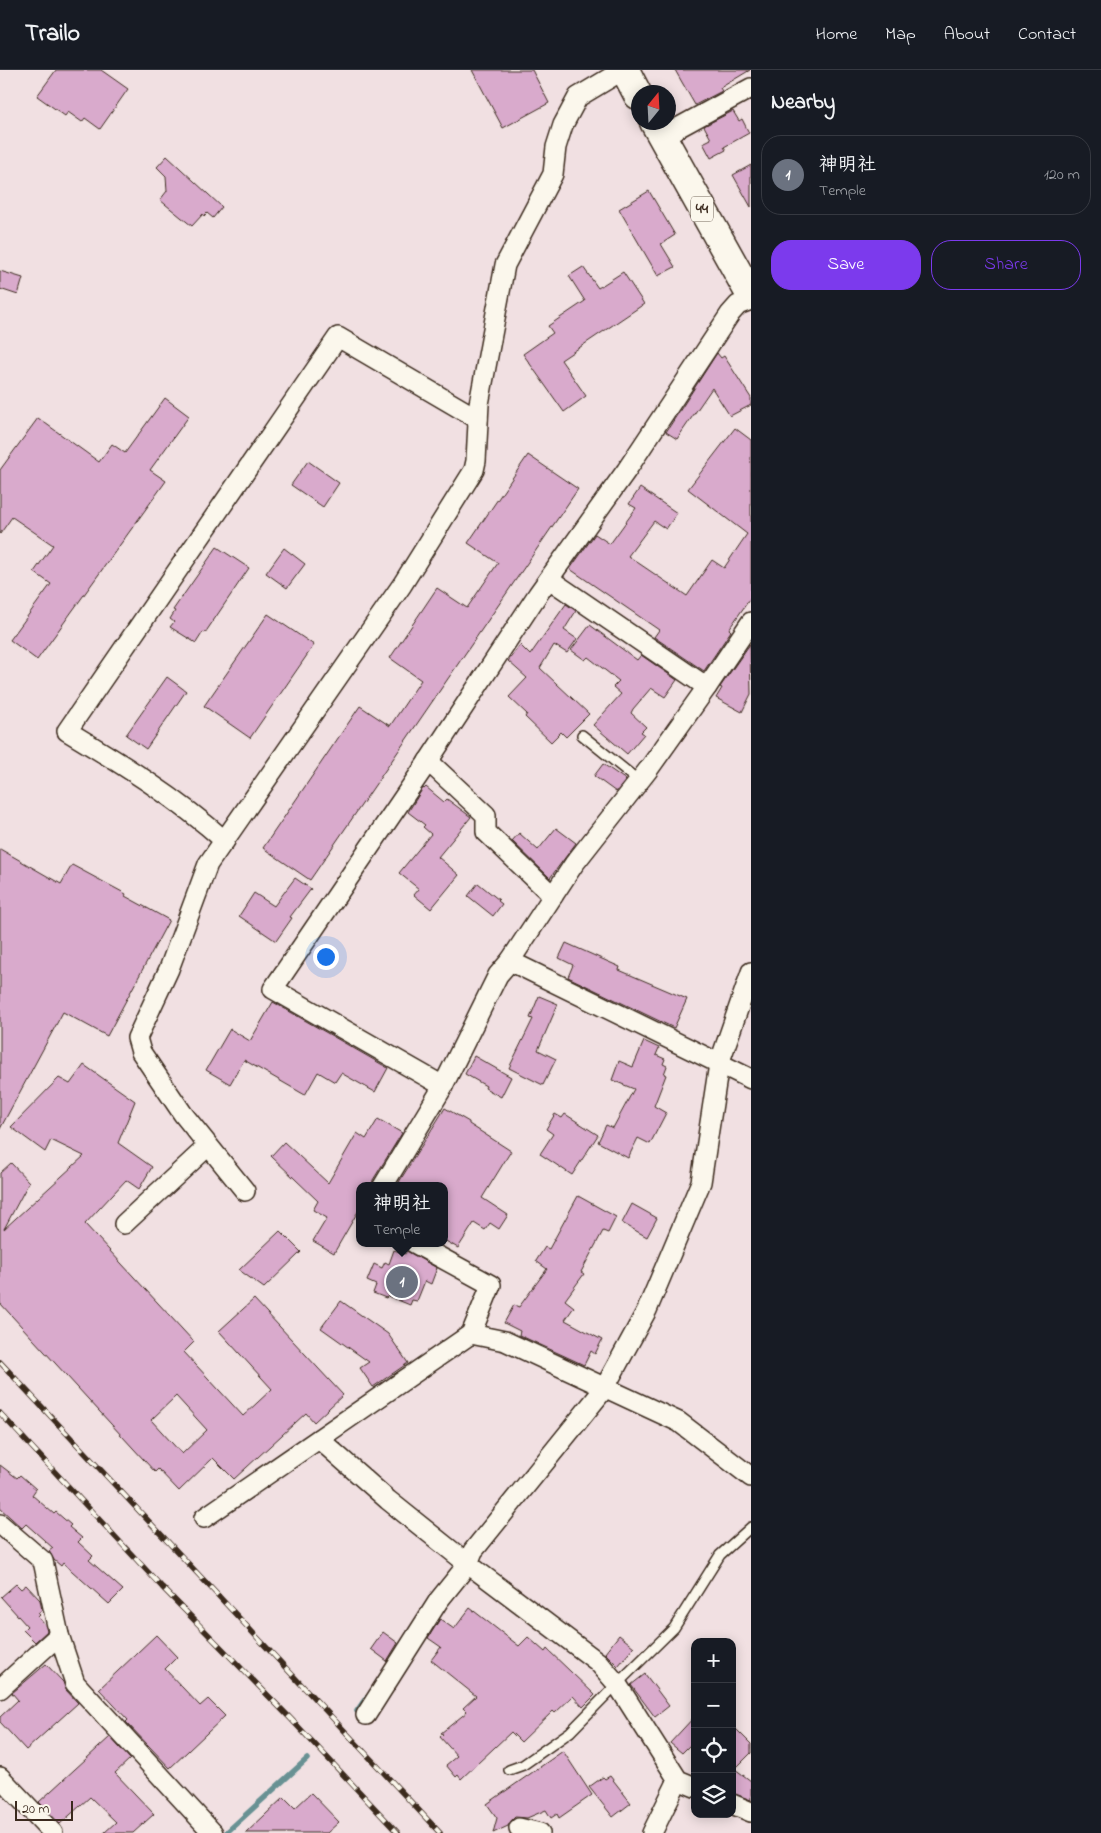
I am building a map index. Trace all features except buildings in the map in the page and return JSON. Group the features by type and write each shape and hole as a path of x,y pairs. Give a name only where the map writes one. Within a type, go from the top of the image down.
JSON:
{"main road":[{"path":"624,70 632,85"},
{"name":"44","path":"658,130 751,298"}],"street":[{"path":"244,1191 183,1114 141,1052 136,1038 168,969 208,864 402,584 474,470 479,404 505,265 553,174 556,147 562,125 578,97 624,70"},
{"path":"676,129 751,88"},
{"path":"444,1086 273,989 549,579 626,471 730,314 738,305 751,298"},
{"path":"225,841 197,816 121,764 67,731 338,337 478,418"},
{"path":"549,579 707,687"},
{"path":"385,1182 444,1086 498,975 510,961 574,864 639,781 751,622"},
{"path":"428,761 486,815 486,832 553,896"},
{"path":"510,961 751,1079"},
{"path":"366,1715 439,1600 468,1564 473,1550 604,1389 647,1310 701,1182 719,1064 751,972"},
{"path":"124,1224 208,1146"},
{"path":"204,1518 320,1440 471,1334 491,1285 421,1247"},
{"path":"471,1334 504,1341 604,1389 679,1422 751,1477"},
{"path":"320,1440 388,1500 468,1564 598,1662 617,1684 686,1784 652,1833"},
{"path":"0,1524 42,1561 59,1635 75,1683 214,1833"},
{"path":"0,1689 59,1635"},
{"path":"0,1777 53,1833"},
{"path":"736,1806 751,1812"},
{"path":"519,1828 540,1833"}],"lane":[{"path":"582,735 639,781"},
{"path":"509,1770 523,1765 570,1732 674,1628 720,1555 751,1528"}],"waterway":[{"path":"357,1711 366,1698"},
{"path":"227,1832 307,1759"}],"railway":[{"path":"0,1362 440,1833"},
{"path":"0,1413 162,1587 291,1719 398,1833"}],"place":[{"name":"神明社","path":"402,1282"}]}
